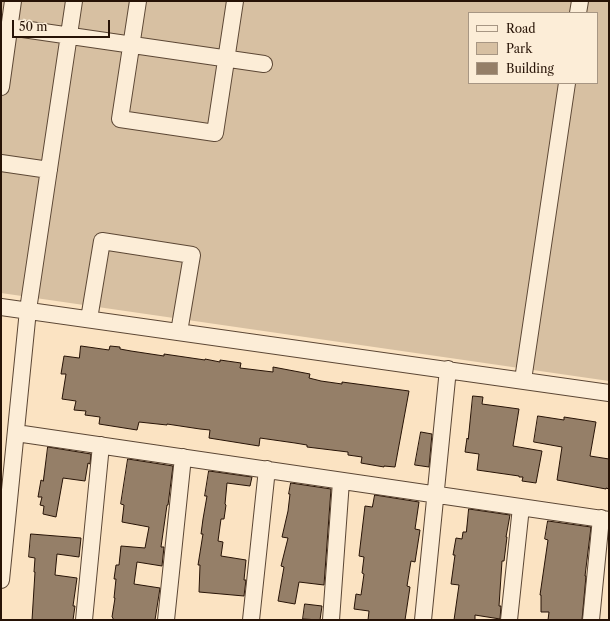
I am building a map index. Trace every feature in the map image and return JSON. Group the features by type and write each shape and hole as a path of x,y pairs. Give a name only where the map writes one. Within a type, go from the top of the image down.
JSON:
{"street":[{"path":"1,87 13,1"},
{"path":"1,580 28,310 74,1"},
{"path":"138,1 120,119 215,133 235,1"},
{"path":"578,12 580,1"},
{"path":"10,27 264,64"},
{"path":"523,380 567,84"},
{"path":"1,163 49,170"},
{"path":"89,319 102,241 192,255 180,332"},
{"path":"1,307 448,369 609,393"},
{"path":"423,620 448,369"},
{"path":"16,433 605,519 591,620"},
{"path":"84,620 101,445"},
{"path":"166,620 183,457"},
{"path":"251,620 267,470"},
{"path":"331,620 341,480"},
{"path":"509,620 521,507"}],"green space":[{"path":"1,1 609,1 609,381 1,293"}],"building":[{"path":"81,346 109,350 110,346 120,347 120,349 164,356 164,354 220,362 220,360 241,363 240,368 273,372 273,367 310,374 309,378 321,381 342,384 342,382 409,391 395,467 384,467 361,463 362,457 348,455 348,452 307,447 307,445 295,443 260,438 259,446 209,438 210,430 139,422 137,430 99,424 100,417 85,415 86,411 74,410 76,401 62,399 66,374 61,374 64,356 79,358"},
{"path":"473,396 483,397 482,404 519,409 513,446 542,451 536,483 522,481 523,477 519,476 477,470 479,454 465,452"},
{"path":"538,416 564,420 564,417 596,422 590,456 609,459 609,489 557,480 562,447 534,442"},
{"path":"421,432 432,434 429,467 415,465"},
{"path":"48,447 91,454 85,481 63,478 56,517 43,514 44,506 40,505 42,497 38,497 41,480 43,481"},
{"path":"128,459 173,466 161,547 164,547 162,566 137,562 134,584 160,588 155,620 113,620 112,617 116,579 114,579 116,565 119,565 121,546 145,548 149,527 122,522 124,505 121,504"},
{"path":"209,471 252,477 250,486 227,483 224,519 221,519 218,541 223,542 221,556 246,560 244,596 199,592 200,565 198,565 203,534 201,534"},
{"path":"291,483 331,489 324,585 299,582 295,604 278,601 284,567 281,566 288,538 282,537 288,511"},
{"path":"375,495 419,502 415,529 420,530 415,562 411,561 407,586 410,587 405,620 368,620 369,611 354,609 356,594 361,595 364,574 362,573 364,557 359,556 365,506 372,507"},
{"path":"469,509 510,515 504,561 502,561 499,606 501,606 500,619 475,615 475,620 454,620 459,585 451,584 455,555 453,555 456,538 462,539 463,532 466,532"},
{"path":"548,521 591,527 585,576 582,620 548,620 549,612 541,612 540,595 548,540 545,539"},
{"path":"31,534 81,538 79,557 57,554 55,575 77,578 73,606 75,606 73,620 32,620 35,558 29,557"},
{"path":"305,604 322,606 320,620 303,619"}]}
